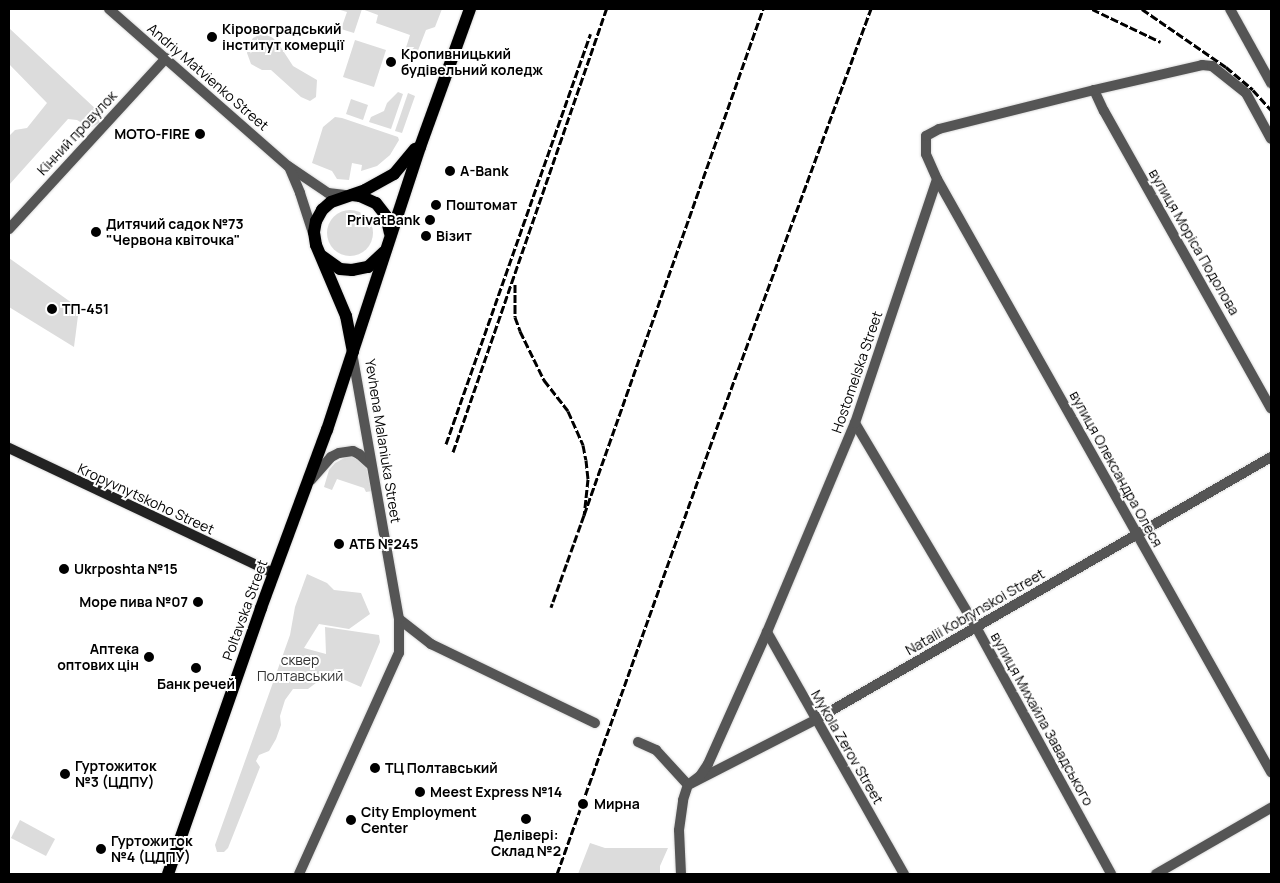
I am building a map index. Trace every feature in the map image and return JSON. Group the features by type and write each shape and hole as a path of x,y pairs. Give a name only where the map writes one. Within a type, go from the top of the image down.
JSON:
{"main road":[{"name":"Yevhena Malaniuka Street","path":"353,358 423,137 470,9"},
{"path":"353,358 346,316 316,245 314,232 316,220 322,210 331,202 365,190 394,174 423,137"},
{"path":"316,245 330,263 340,269 360,270 375,262 388,245 389,224 382,209 368,199 347,195"},
{"name":"Poltavska Street","path":"168,874 273,573 353,358"},
{"name":"Kropyvnytskoho Street","path":"9,448 273,573"}],"street":[{"name":"Andriy Matvienko Street","path":"109,9 288,166 328,193 347,195"},
{"path":"1230,9 1271,83"},
{"name":"Кінний провулок","path":"9,229 166,58"},
{"path":"937,179 926,154 926,136 939,129 1202,65 1212,66 1246,93 1271,139"},
{"name":"вулиця Моріса Подолова","path":"1094,90 1271,408"},
{"path":"288,166 300,193 316,245"},
{"name":"Hostomelska Street","path":"688,785 700,776 708,764 767,632 855,423 937,179"},
{"name":"вулиця Олександра Олеся","path":"937,179 1271,772"},
{"name":"Yevhena Malaniuka Street","path":"299,874 396,664 400,640 399,619 370,465 353,358"},
{"name":"вулиця Михайла Завадського","path":"855,423 976,627 1111,874"},
{"path":"308,483 331,457 339,453 353,451 370,465"},
{"name":"Natalii Kobrynskoi Street","path":"688,785 815,720 1271,457"},
{"path":"399,619 431,644 595,723"},
{"name":"Mykola Zerov Street","path":"767,632 815,720 904,874"},
{"path":"638,742 656,750 688,785 683,800 679,830 680,874"},
{"path":"1156,874 1271,808"}],"green space":[{"path":"337,9 362,9 354,33 341,29 347,12"},
{"path":"362,9 442,9 435,27 426,30 417,53 412,52 410,59 403,57 410,35 376,23 378,15"},
{"path":"9,28 99,112 99,123 90,128 77,120 68,119 9,185 9,136 15,130 27,128 47,103 9,64"},
{"path":"263,33 273,38 293,66 317,80 316,97 310,101 301,97 271,70 262,70 251,64 247,53 249,45 253,38"},
{"path":"355,40 386,50 374,87 343,77"},
{"path":"398,92 403,94 391,129 369,122 371,117 384,111 387,103"},
{"path":"408,93 415,96 402,133 395,131"},
{"path":"351,99 368,105 363,120 346,114"},
{"path":"335,117 398,137 399,140 390,155 377,166 361,171 362,165 352,163 349,180 337,179 332,171 312,163 323,127"},
{"path":"350,210 363,214 369,220 373,233 369,246 363,252 350,256 337,252 331,246 327,233 331,220 337,214"},
{"path":"9,258 79,308 74,347 9,307"},
{"path":"350,455 356,456 366,466 372,491 366,492 364,488 337,479 332,490 324,487 329,470 335,463"},
{"name":"сквер Полтавський","path":"307,574 327,583 334,590 361,593 370,614 349,629 319,624 304,648 326,654 325,627 379,635 380,642 361,687 329,673 308,689 293,689 285,700 280,716 281,725 276,739 269,751 259,755 256,761 260,767 228,848 224,852 217,852 215,845 290,635 295,607"},
{"path":"20,820 55,839 46,856 11,838"},
{"path":"590,843 605,848 668,848 660,866 660,874 578,874"}],"railway":[{"path":"453,452 606,9"},
{"path":"584,515 763,9"},
{"path":"557,874 720,419 871,9"},
{"path":"1092,9 1161,42"},
{"path":"1142,9 1226,67 1253,90 1271,110"},
{"path":"446,444 590,34"},
{"path":"515,284 515,317 520,331 544,380 568,411 583,445 586,460 588,479 584,515 551,607"}],"place":[{"name":"Кіровоградський інститут комерції","path":"212,37"},
{"name":"Кропивницький будівельний коледж","path":"391,62"},
{"name":"МОТО-FIRE","path":"200,134"},
{"name":"A-Bank","path":"450,171"},
{"name":"Поштомат","path":"436,205"},
{"name":"PrivatBank","path":"430,220"},
{"name":"Дитячий садок №73 \"Червона квіточка\"","path":"96,232"},
{"name":"Візит","path":"426,236"},
{"name":"ТП-451","path":"52,309"},
{"name":"АТБ №245","path":"339,544"},
{"name":"Ukrposhta №15","path":"64,569"},
{"name":"Море пива №07","path":"198,602"},
{"name":"Аптека оптових цін","path":"149,657"},
{"name":"Банк речей","path":"196,668"},
{"name":"ТЦ Полтавський","path":"375,768"},
{"name":"Гуртожиток №3 (ЦДПУ)","path":"65,774"},
{"name":"Meest Express №14","path":"420,792"},
{"name":"Мирна","path":"583,804"},
{"name":"Делівері: Склад №2","path":"526,819"},
{"name":"City Employment Center","path":"351,820"},
{"name":"Гуртожиток №4 (ЦДПУ)","path":"101,849"}]}
